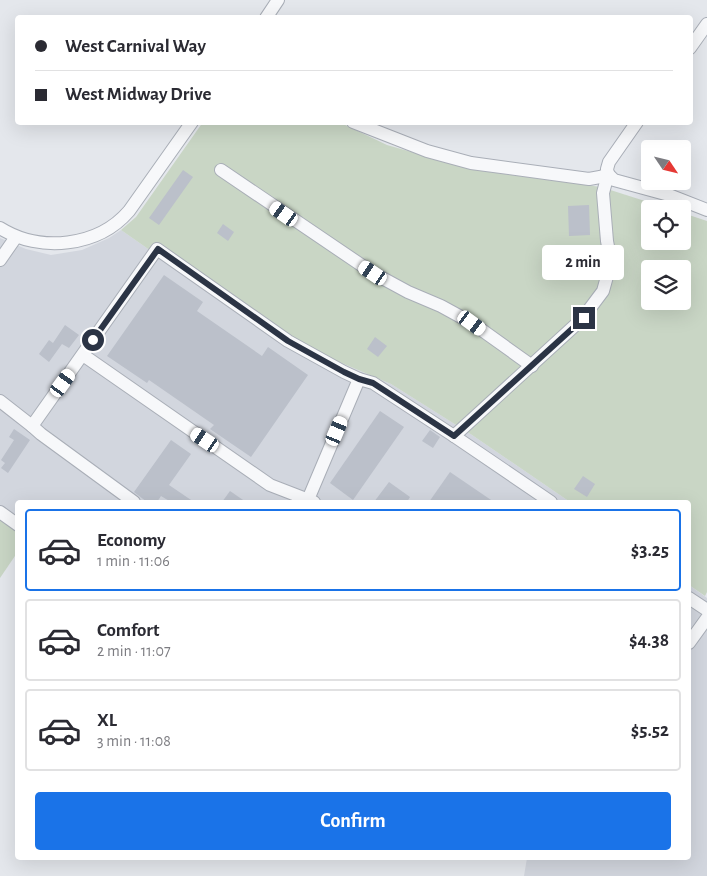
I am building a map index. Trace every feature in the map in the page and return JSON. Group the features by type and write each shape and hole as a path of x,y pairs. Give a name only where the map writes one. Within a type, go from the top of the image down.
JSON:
{"street":[{"path":"268,15 278,0"},
{"path":"693,44 707,24"},
{"path":"0,228 16,237 60,244 77,241 112,226 129,211 190,125"},
{"path":"361,125 427,151 471,163 588,179 608,174"},
{"path":"454,436 582,319 603,291 611,262 603,193 608,174 607,169 609,162 634,125"},
{"path":"221,170 373,273 472,323 532,366"},
{"path":"608,174 614,180 669,195 707,210"},
{"path":"0,260 16,237"},
{"path":"32,426 158,249 288,341 344,372 373,383 548,500"},
{"path":"83,355 270,485 305,500"},
{"path":"311,500 359,379"},
{"path":"0,401 41,434 131,500"},
{"path":"0,512 15,523"},
{"path":"691,599 707,610"},
{"path":"691,641 707,618"}],"shaded area":[{"path":"121,230 264,330 391,384 472,435 567,500 15,500 15,524 0,513 0,238 26,249 51,255 82,250 109,238"},
{"path":"691,586 707,598 707,876 524,876 527,860 691,860"}],"green space":[{"path":"201,125 345,125 387,145 475,170 601,187 642,200 641,250 691,250 691,216 707,221 707,592 705,596 691,586 691,500 567,500 472,435 391,384 264,330 121,230 136,217"},
{"path":"0,513 15,523 15,556 0,578"}],"building":[{"path":"183,170 193,177 159,225 149,218"},
{"path":"589,205 590,235 569,236 568,206"},
{"path":"223,224 234,232 228,241 217,233"},
{"path":"164,275 203,302 197,311 262,356 268,347 308,375 251,457 210,429 214,425 149,380 147,383 107,356"},
{"path":"65,325 79,335 69,348 62,344 49,362 39,354 49,340 53,343"},
{"path":"375,337 387,346 378,357 367,349"},
{"path":"380,411 404,427 353,500 330,483"},
{"path":"14,429 30,440 8,473 1,468 5,463 1,460 14,440 9,437"},
{"path":"430,430 440,437 433,448 422,441"},
{"path":"171,440 191,454 169,485 191,500 168,500 161,496 158,500 144,500 134,492"},
{"path":"450,472 491,500 430,500"},
{"path":"583,476 595,484 587,497 574,489"},
{"path":"389,482 410,497 408,500 376,500"},
{"path":"230,491 243,500 223,500"}],"route":[{"path":"93,340 158,249 288,341 344,372 373,383 454,436 584,318"}]}
